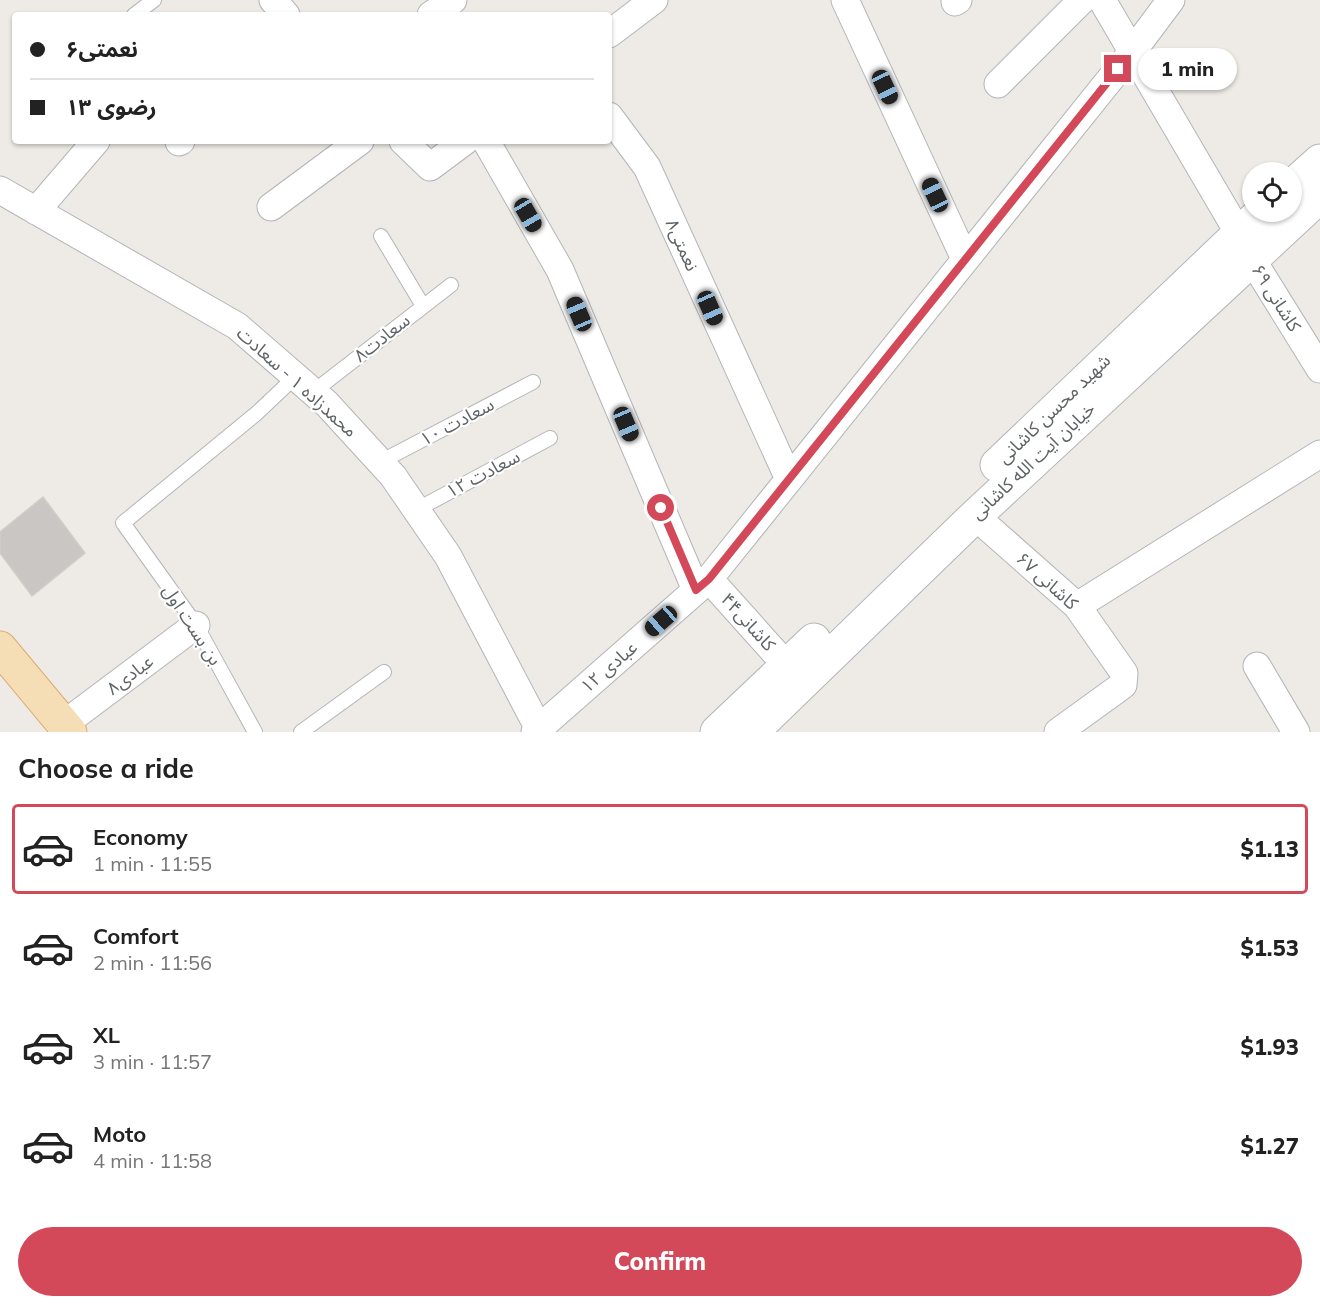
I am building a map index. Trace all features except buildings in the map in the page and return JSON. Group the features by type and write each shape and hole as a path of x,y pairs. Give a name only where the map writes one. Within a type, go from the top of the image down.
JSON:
{"main road":[{"path":"1302,177 1320,161"},
{"name":"خیابان آیت الله کاشانی","path":"752,732 975,516 1251,234 1320,196"},
{"name":"شهید محسن کاشانی","path":"717,732 1251,234"},
{"path":"0,648 67,728"}],"street":[{"path":"273,0 283,12"},
{"path":"435,12 453,0"},
{"path":"612,32 654,0"},
{"path":"845,0 965,260"},
{"path":"998,84 1082,0"},
{"name":"کاشانی ۶۹","path":"1102,0 1132,52 1251,234 1320,369"},
{"name":"عبادی ۱۲","path":"537,730 702,584 965,260 1171,0"},
{"name":"نعمتی۸","path":"612,120 647,167 789,479"},
{"path":"36,211 93,144"},
{"path":"271,207 356,144"},
{"path":"406,144 430,167 461,144"},
{"name":"کاشانی۴۴","path":"488,144 560,270 702,584 787,666"},
{"name":"محمدزاده ۱ - سعادت","path":"0,190 237,326 304,385 393,476 417,510 448,556 537,730"},
{"path":"1077,606 1320,454"},
{"name":"کاشانی ۶۷","path":"975,516 1077,606 1124,673 1123,685 1058,732"},
{"name":"عبادی۸","path":"67,728 196,626"},
{"path":"1257,666 1296,732"}],"lane":[{"path":"138,12 154,0"},
{"path":"381,236 423,306"},
{"name":"سعادت۸","path":"123,523 256,412 304,385 451,285"},
{"name":"سعادت ۱۰","path":"380,462 533,382"},
{"name":"سعادت ۱۲","path":"417,510 550,438"},
{"name":"بن بست اول","path":"123,523 196,626 255,732"},
{"path":"301,732 384,672"}],"route":[{"path":"661,508 696,590 709,579 1118,69"}]}
